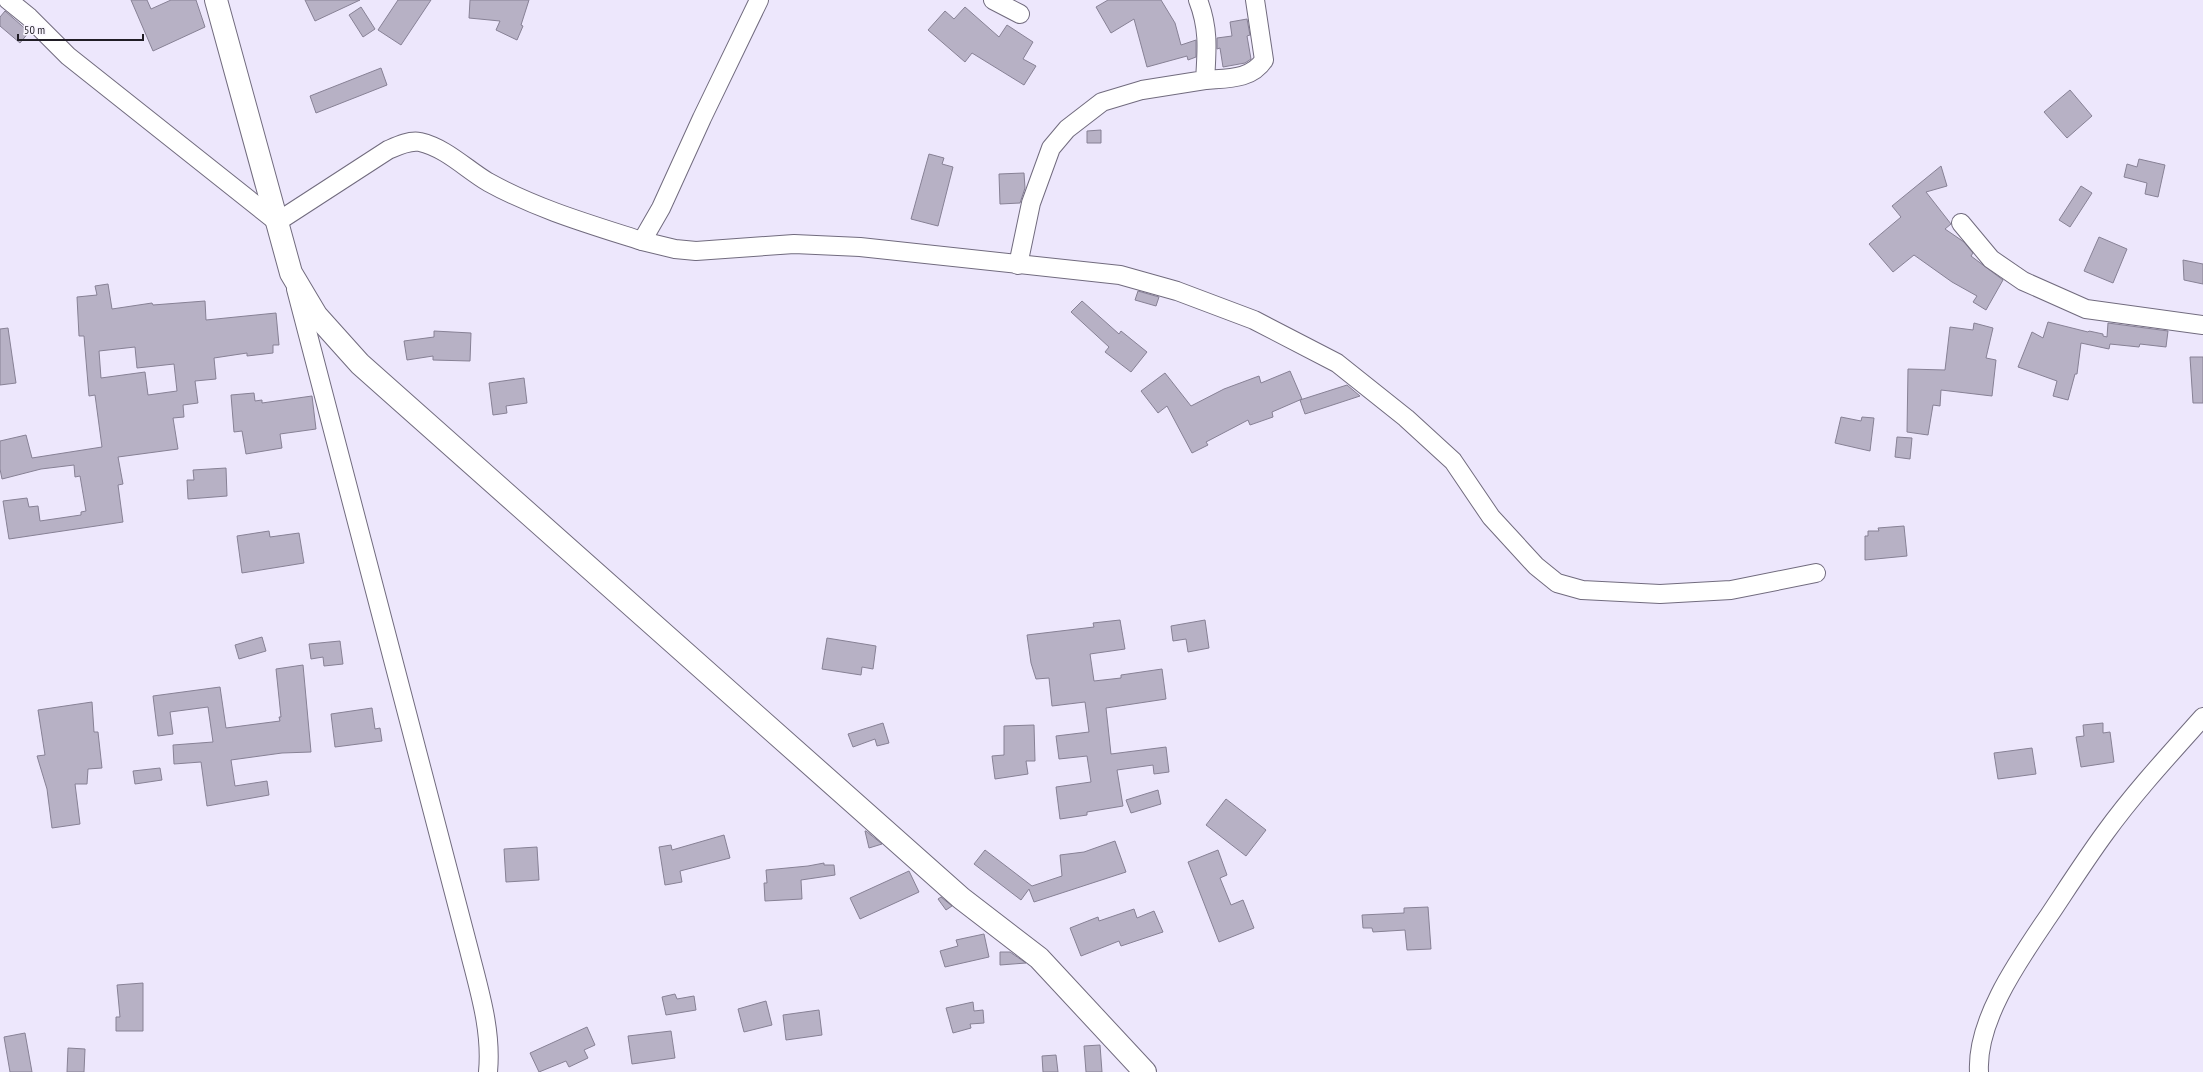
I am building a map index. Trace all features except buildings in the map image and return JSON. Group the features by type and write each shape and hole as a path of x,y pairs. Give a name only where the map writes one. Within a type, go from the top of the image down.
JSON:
{"street":[{"path":"8,0 29,17 68,56 277,222"},
{"path":"216,0 291,273 469,950 488,1027 490,1058 488,1072"},
{"path":"642,241 661,208 702,118 759,0"},
{"path":"993,0 1020,14"},
{"path":"1198,0 1203,14 1208,39 1205,80"},
{"path":"1018,265 1031,203 1038,183 1051,148 1067,129 1102,102 1142,90 1205,80 1240,77 1258,70 1264,60 1256,0"},
{"path":"277,222 388,150 401,144 419,142 441,150 488,182 542,208 642,241 675,250 696,251 794,244 860,247 1120,275 1177,291 1254,320 1337,363 1406,418 1452,461 1491,517 1536,566 1557,583 1582,590 1660,594 1731,590 1816,574"},
{"path":"1961,223 1991,259 2023,281 2086,309 2203,324"},
{"path":"291,273 316,315 360,364 961,898 1039,958 1145,1072"},
{"path":"1979,1072 1978,1057 1987,1021 2022,957 2105,833 2169,754 2203,717"}]}
